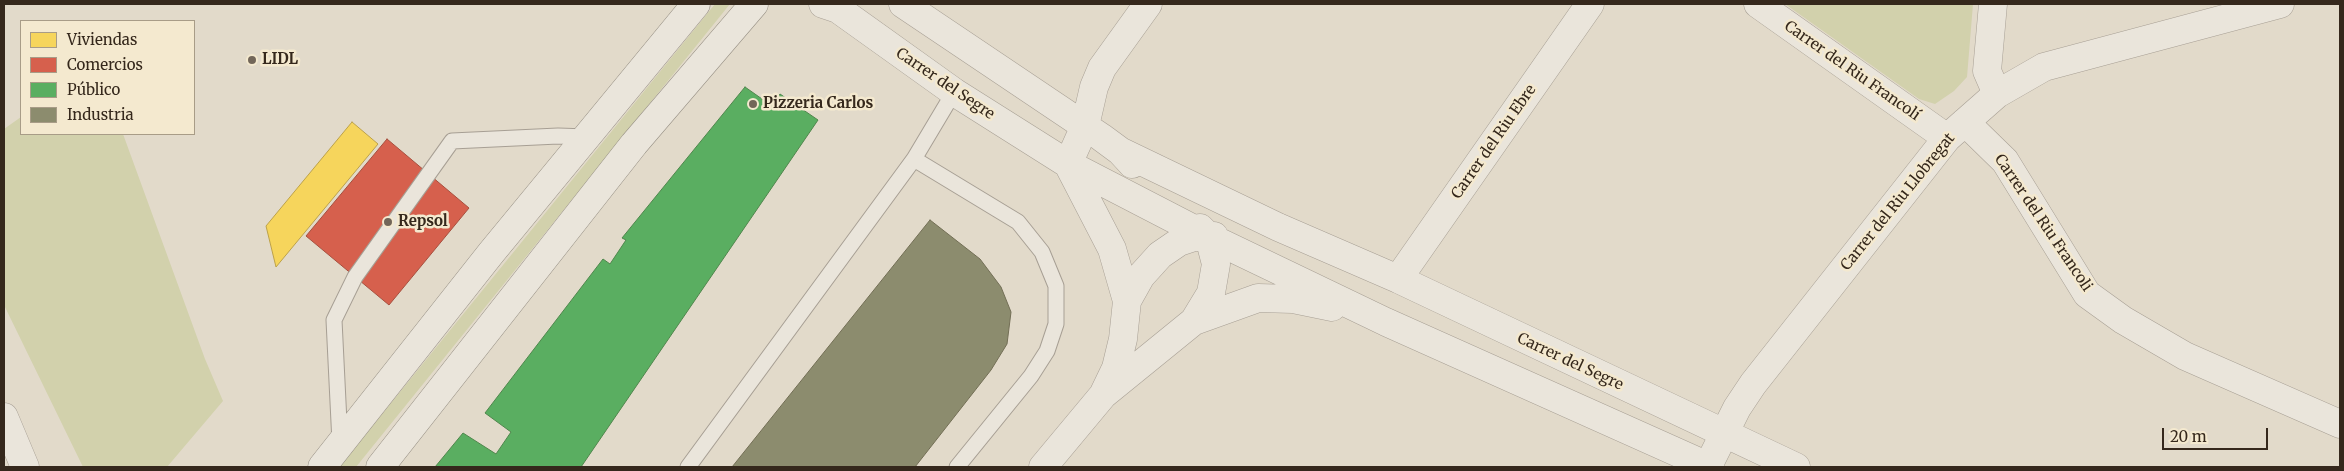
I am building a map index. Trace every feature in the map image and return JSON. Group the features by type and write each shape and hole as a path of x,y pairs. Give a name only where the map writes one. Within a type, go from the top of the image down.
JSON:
{"street":[{"path":"322,467 491,253 696,4"},
{"path":"380,467 634,144 754,4"},
{"name":"Carrer del Segre","path":"823,4 838,9 954,92 1068,164 1209,237 1386,322 1709,467"},
{"name":"Carrer del Segre","path":"904,4 1120,151 1278,227 1398,279 1723,435 1796,467"},
{"path":"1103,395 1116,368 1123,339 1127,301 1112,249 1068,164 1085,126 1094,87 1102,68 1148,4"},
{"name":"Carrer del Riu Ebre","path":"1398,279 1590,4"},
{"name":"Carrer del Riu Francolí","path":"1758,4 1956,130"},
{"path":"1994,4 1986,71 1997,94"},
{"name":"Carrer del Riu Llobregat","path":"1709,467 1723,435 1753,384 1956,130 1997,94 2044,67 2280,4"},
{"name":"Carrer del Riu Francoli","path":"1956,130 2005,161 2087,294 2123,320 2184,356 2340,424"},
{"name":"Carrer del Segre","path":"1120,151 1160,192 1209,237"},
{"name":"Carrer del Segre","path":"1127,301 1141,276 1160,256 1179,242 1194,237 1209,237 1228,232 1248,233 1274,243 1345,256"},
{"path":"1044,467 1103,395 1194,321 1211,293 1213,284 1216,264 1209,237"},
{"name":"Carrer del Segre","path":"1194,321 1258,298 1293,299 1386,322"},
{"path":"4,417 25,467"}],"lane":[{"path":"688,467 914,159 954,92"},
{"path":"340,444 334,320 355,277 452,142 558,136 588,137"},
{"path":"914,159 1018,222 1042,252 1056,286 1056,324 1047,352 1031,376 957,467"}],"green space":[{"path":"715,4 730,4 356,467 339,467"},
{"path":"1785,4 1973,4 1967,77 1954,91 1935,104 1919,99"},
{"path":"20,118 20,135 123,135 205,359 223,401 167,467 83,467 4,305 4,129"}],"building: Viviendas":[{"path":"352,122 378,144 276,267 266,226"}],"building: Comercios":[{"name":"Repsol","path":"387,139 469,208 389,305 306,236"}],"building: Público":[{"path":"745,87 772,106 780,94 818,120 581,467 435,467 463,433 496,454 511,432 485,413 603,259 610,264 626,240 622,238"}],"building: Industria":[{"path":"930,220 980,259 1001,287 1011,312 1007,344 991,370 915,467 732,467"}],"place":[{"name":"LIDL","path":"252,60"},
{"name":"Pizzeria Carlos","path":"753,104"},
{"name":"Repsol","path":"388,222"}]}
